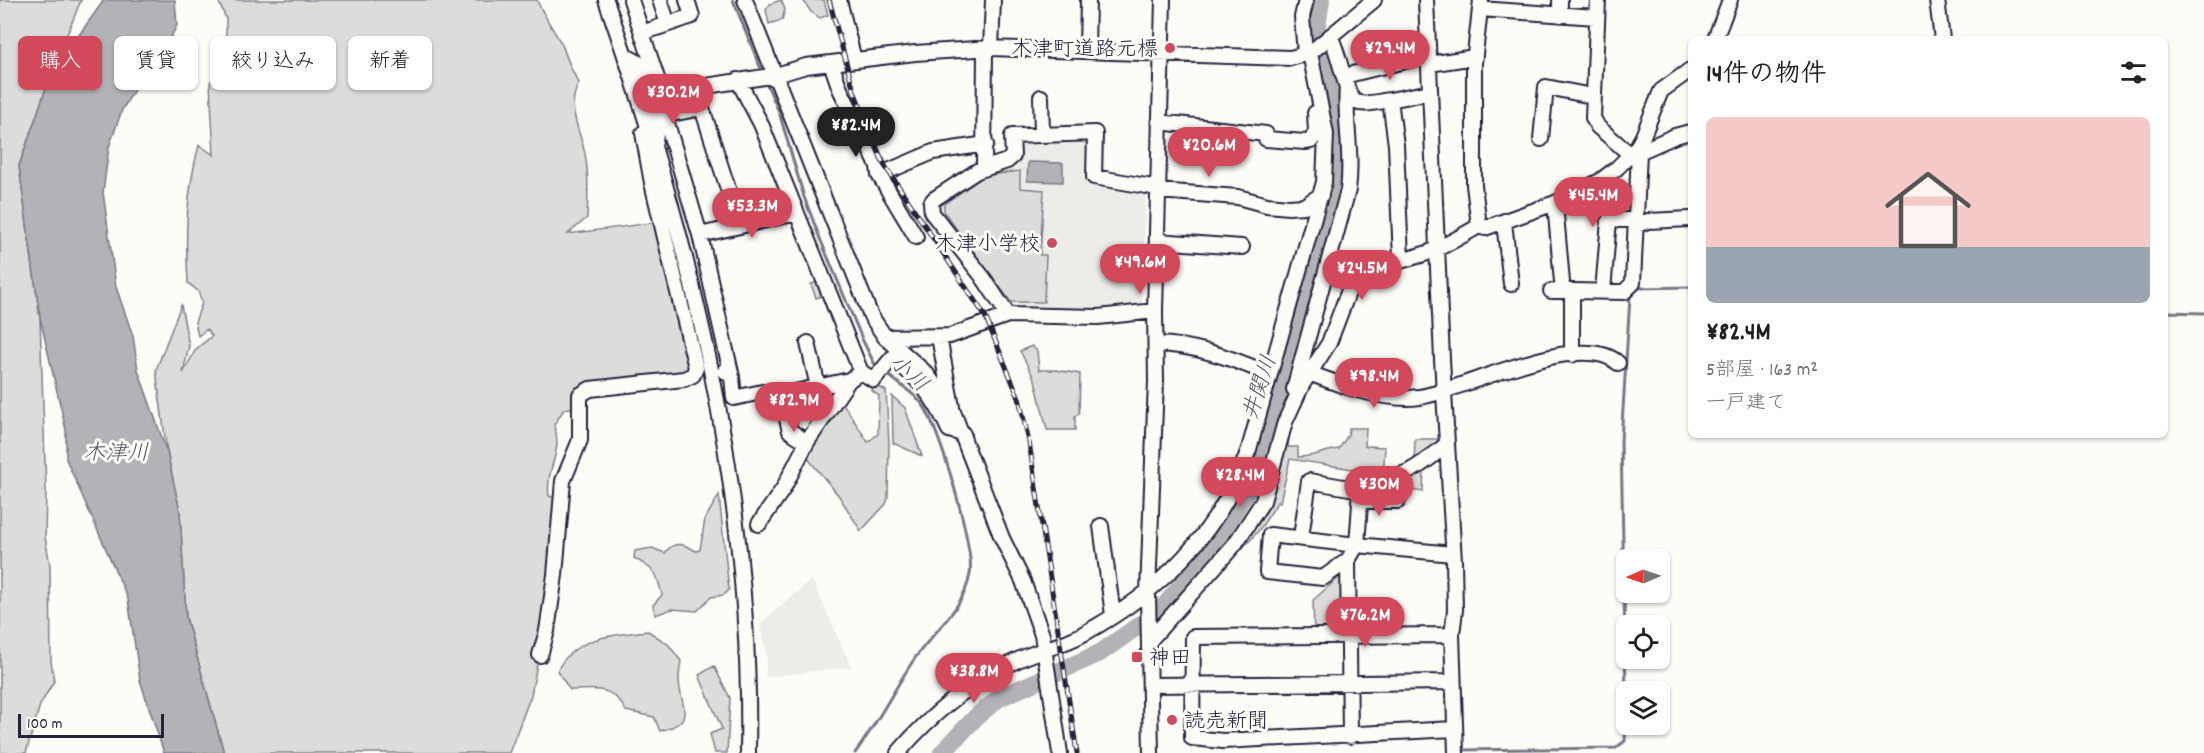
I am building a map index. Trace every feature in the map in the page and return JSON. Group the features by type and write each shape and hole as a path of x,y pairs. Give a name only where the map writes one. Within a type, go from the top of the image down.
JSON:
{"street":[{"path":"606,0 626,56 681,232 707,344 730,474 742,573 748,753"},
{"path":"631,0 662,93 666,116 700,234 732,377 734,398 762,392 773,396 781,395 855,376 874,380 892,358 918,379 936,401 949,430 963,434"},
{"path":"660,0 668,24"},
{"path":"642,33 692,16 687,0"},
{"path":"839,0 854,60"},
{"path":"984,167 988,49 993,0"},
{"path":"1087,50 1088,0"},
{"path":"1151,753 1148,596 1163,0"},
{"path":"898,753 925,725 965,690 1009,664 1044,653 1077,637 1148,596 1171,572 1219,512 1241,473 1260,416 1321,195 1326,134 1302,17 1306,0"},
{"path":"626,56 637,62 654,88 662,93 806,66 988,49 1087,50 1290,58 1309,52 1374,0"},
{"path":"1426,0 1453,554 1455,609 1452,635 1456,750"},
{"path":"1560,0 1560,15"},
{"path":"1598,0 1592,96 1593,118 1598,127 1635,152"},
{"path":"1715,36 1730,0"},
{"path":"1937,0 1942,36"},
{"path":"750,3 772,74 864,298 885,337 926,373 952,409 963,434 1002,538 1023,581 1042,635 1060,753"},
{"path":"1479,226 1474,185 1474,57 1480,5 1596,17"},
{"path":"1150,634 1235,544 1263,501 1348,190 1351,168 1345,81 1337,48 1329,38"},
{"path":"1345,81 1429,60 1474,57"},
{"path":"831,63 840,89 878,166 879,175 916,237"},
{"path":"1159,122 1266,134 1266,139 1311,141 1316,127 1311,82 1314,68"},
{"path":"1562,288 1624,292 1633,283 1638,222 1635,152 1661,91 1688,71"},
{"path":"742,79 797,213 855,376"},
{"path":"1345,81 1358,102 1390,100 1430,92"},
{"path":"1541,139 1546,87 1592,96"},
{"path":"654,146 658,128 657,102 662,93"},
{"path":"1041,97 1042,133"},
{"path":"1390,100 1396,145 1401,259"},
{"path":"540,655 548,631 562,481 580,440 580,395 590,388 684,379 693,375 696,368 652,183 640,101"},
{"path":"666,116 702,108 731,198"},
{"path":"1008,315 982,276 932,213 931,202 984,167 1007,161 1013,156 1012,136 1042,133 1095,133 1094,177 1158,190 1238,197 1276,207 1299,207 1321,195"},
{"path":"1284,422 1309,373 1329,343 1351,285 1356,279 1401,259 1437,249 1479,226 1485,228 1555,203 1600,181 1635,152 1688,133"},
{"path":"879,175 933,152 986,144"},
{"path":"1555,203 1562,288 1572,355"},
{"path":"700,234 797,213"},
{"path":"1603,291 1609,220 1638,222 1688,219"},
{"path":"1504,222 1511,284"},
{"path":"1157,241 1242,247"},
{"path":"885,337 950,336 1008,315 1098,317 1155,311"},
{"path":"939,337 953,399 952,409"},
{"path":"808,343 818,387"},
{"path":"707,344 732,377"},
{"path":"1156,344 1200,348 1264,372 1260,416"},
{"path":"1309,373 1340,385 1374,393 1419,397 1444,391 1494,371 1538,359 1602,354 1618,363"},
{"path":"759,524 783,489 807,442 855,376"},
{"path":"781,395 790,431 807,442"},
{"path":"1260,416 1284,422"},
{"path":"1447,444 1415,471 1383,480 1362,480 1357,545 1348,560 1323,579 1267,572 1270,535 1301,537 1357,545 1453,554"},
{"path":"1301,537 1309,481 1360,495 1398,501"},
{"path":"1101,526 1113,615"},
{"path":"1348,560 1350,736"},
{"path":"1452,635 1193,637 1192,738 1223,741 1454,729"},
{"path":"1151,684 1453,682"}],"shaded area":[{"path":"0,0 81,0 66,36 18,36 18,90 45,90 19,166 40,318 46,491 45,537 50,565 51,661 54,681 40,705 26,753 0,753"},
{"path":"218,0 537,0 563,47 579,83 573,102 587,167 587,218 568,234 659,222 699,379 574,390 575,407 564,409 554,425 557,444 548,486 549,496 558,499 550,598 531,695 509,753 224,753 186,618 180,512 167,452 156,370 181,305 189,346 183,373 196,349 212,336 207,329 198,336 195,322 202,303 198,291 188,283 187,247 191,180 199,145 214,155 210,90 336,90 336,36 226,36 226,19"},
{"path":"781,0 785,9 782,20 769,24 766,10 770,4"},
{"path":"803,0 824,0 828,15 820,18 811,12"},
{"name":"木津小学校","path":"1089,135 1091,179 1146,189 1141,310 1010,312 935,211 936,203 980,172 1011,164 1015,143"},
{"path":"1020,171 1020,188 1044,190 1040,255 1046,255 1044,302 1011,302 944,212 944,204 984,176"},
{"path":"822,281 837,319 831,322 822,296 816,298 811,284"},
{"path":"1032,346 1037,351 1039,370 1080,374 1079,414 1075,416 1075,430 1047,430 1035,380 1020,351"},
{"path":"875,384 886,391 889,443 888,498 886,504 861,531 839,496 805,455 842,402 868,442 878,434 879,396 872,391"},
{"path":"892,396 905,408 922,456 893,443"},
{"path":"1287,426 1290,429 1288,447 1298,447 1298,457 1339,449 1348,435 1349,428 1366,428 1365,446 1385,447 1383,478 1360,477 1359,470 1290,459 1280,502 1278,501 1251,539 1229,558 1251,529"},
{"path":"1415,439 1442,439 1442,445 1414,468"},
{"path":"1424,467 1423,492 1395,488 1396,479"},
{"path":"719,495 729,590 724,595 711,597 697,611 672,609 655,615 653,605 662,595 658,580 651,569 634,558 635,551 652,548 665,553 676,545 700,550 705,519"},
{"path":"1343,574 1344,627 1339,632 1314,633 1313,600"},
{"path":"812,579 851,667 765,677 767,656 760,624"},
{"path":"648,631 668,644 681,661 679,680 683,718 672,727 660,731 654,717 626,711 615,696 609,692 570,690 557,671 564,659 584,644 609,636"},
{"path":"714,666 730,698 727,753 715,753 710,734 722,729 699,675"}],"water":[{"name":"木津川","path":"104,0 175,0 177,25 172,36 114,36 114,90 134,90 122,110 109,147 103,192 116,287 133,336 138,370 167,452 180,511 186,618 224,753 164,753 140,680 128,599 66,459 66,430 40,318 19,166 45,90 102,90 102,36 78,36"},
{"path":"1028,162 1063,163 1063,182 1027,181"}],"waterway":[{"name":"小川","path":"733,0 763,74"},
{"name":"井関川","path":"942,753 976,717 999,698 1100,653 1162,609 1209,551 1247,491 1283,391 1339,188 1341,152 1336,98 1322,60 1317,27 1321,0"},
{"name":"小川","path":"765,80 779,112 804,197 821,241 863,341 874,363 880,368"},
{"path":"1626,681 1621,441 1630,297 1639,288 1688,287"},
{"path":"2168,312 2204,313"},
{"name":"小川","path":"855,753 871,731 913,661 954,610 967,587 970,574 970,560 962,515 938,437 919,400 885,372"},
{"path":"1460,750 1616,748 1625,741 1625,735"}],"railway":[{"path":"829,0 854,91 883,163 985,316 1019,398 1029,442 1077,753"}],"place":[{"name":"木津町道路元標","path":"1170,48"},
{"name":"木津小学校","path":"1052,243"},
{"name":"神田","path":"1137,657"},
{"name":"読売新聞","path":"1172,720"}]}
